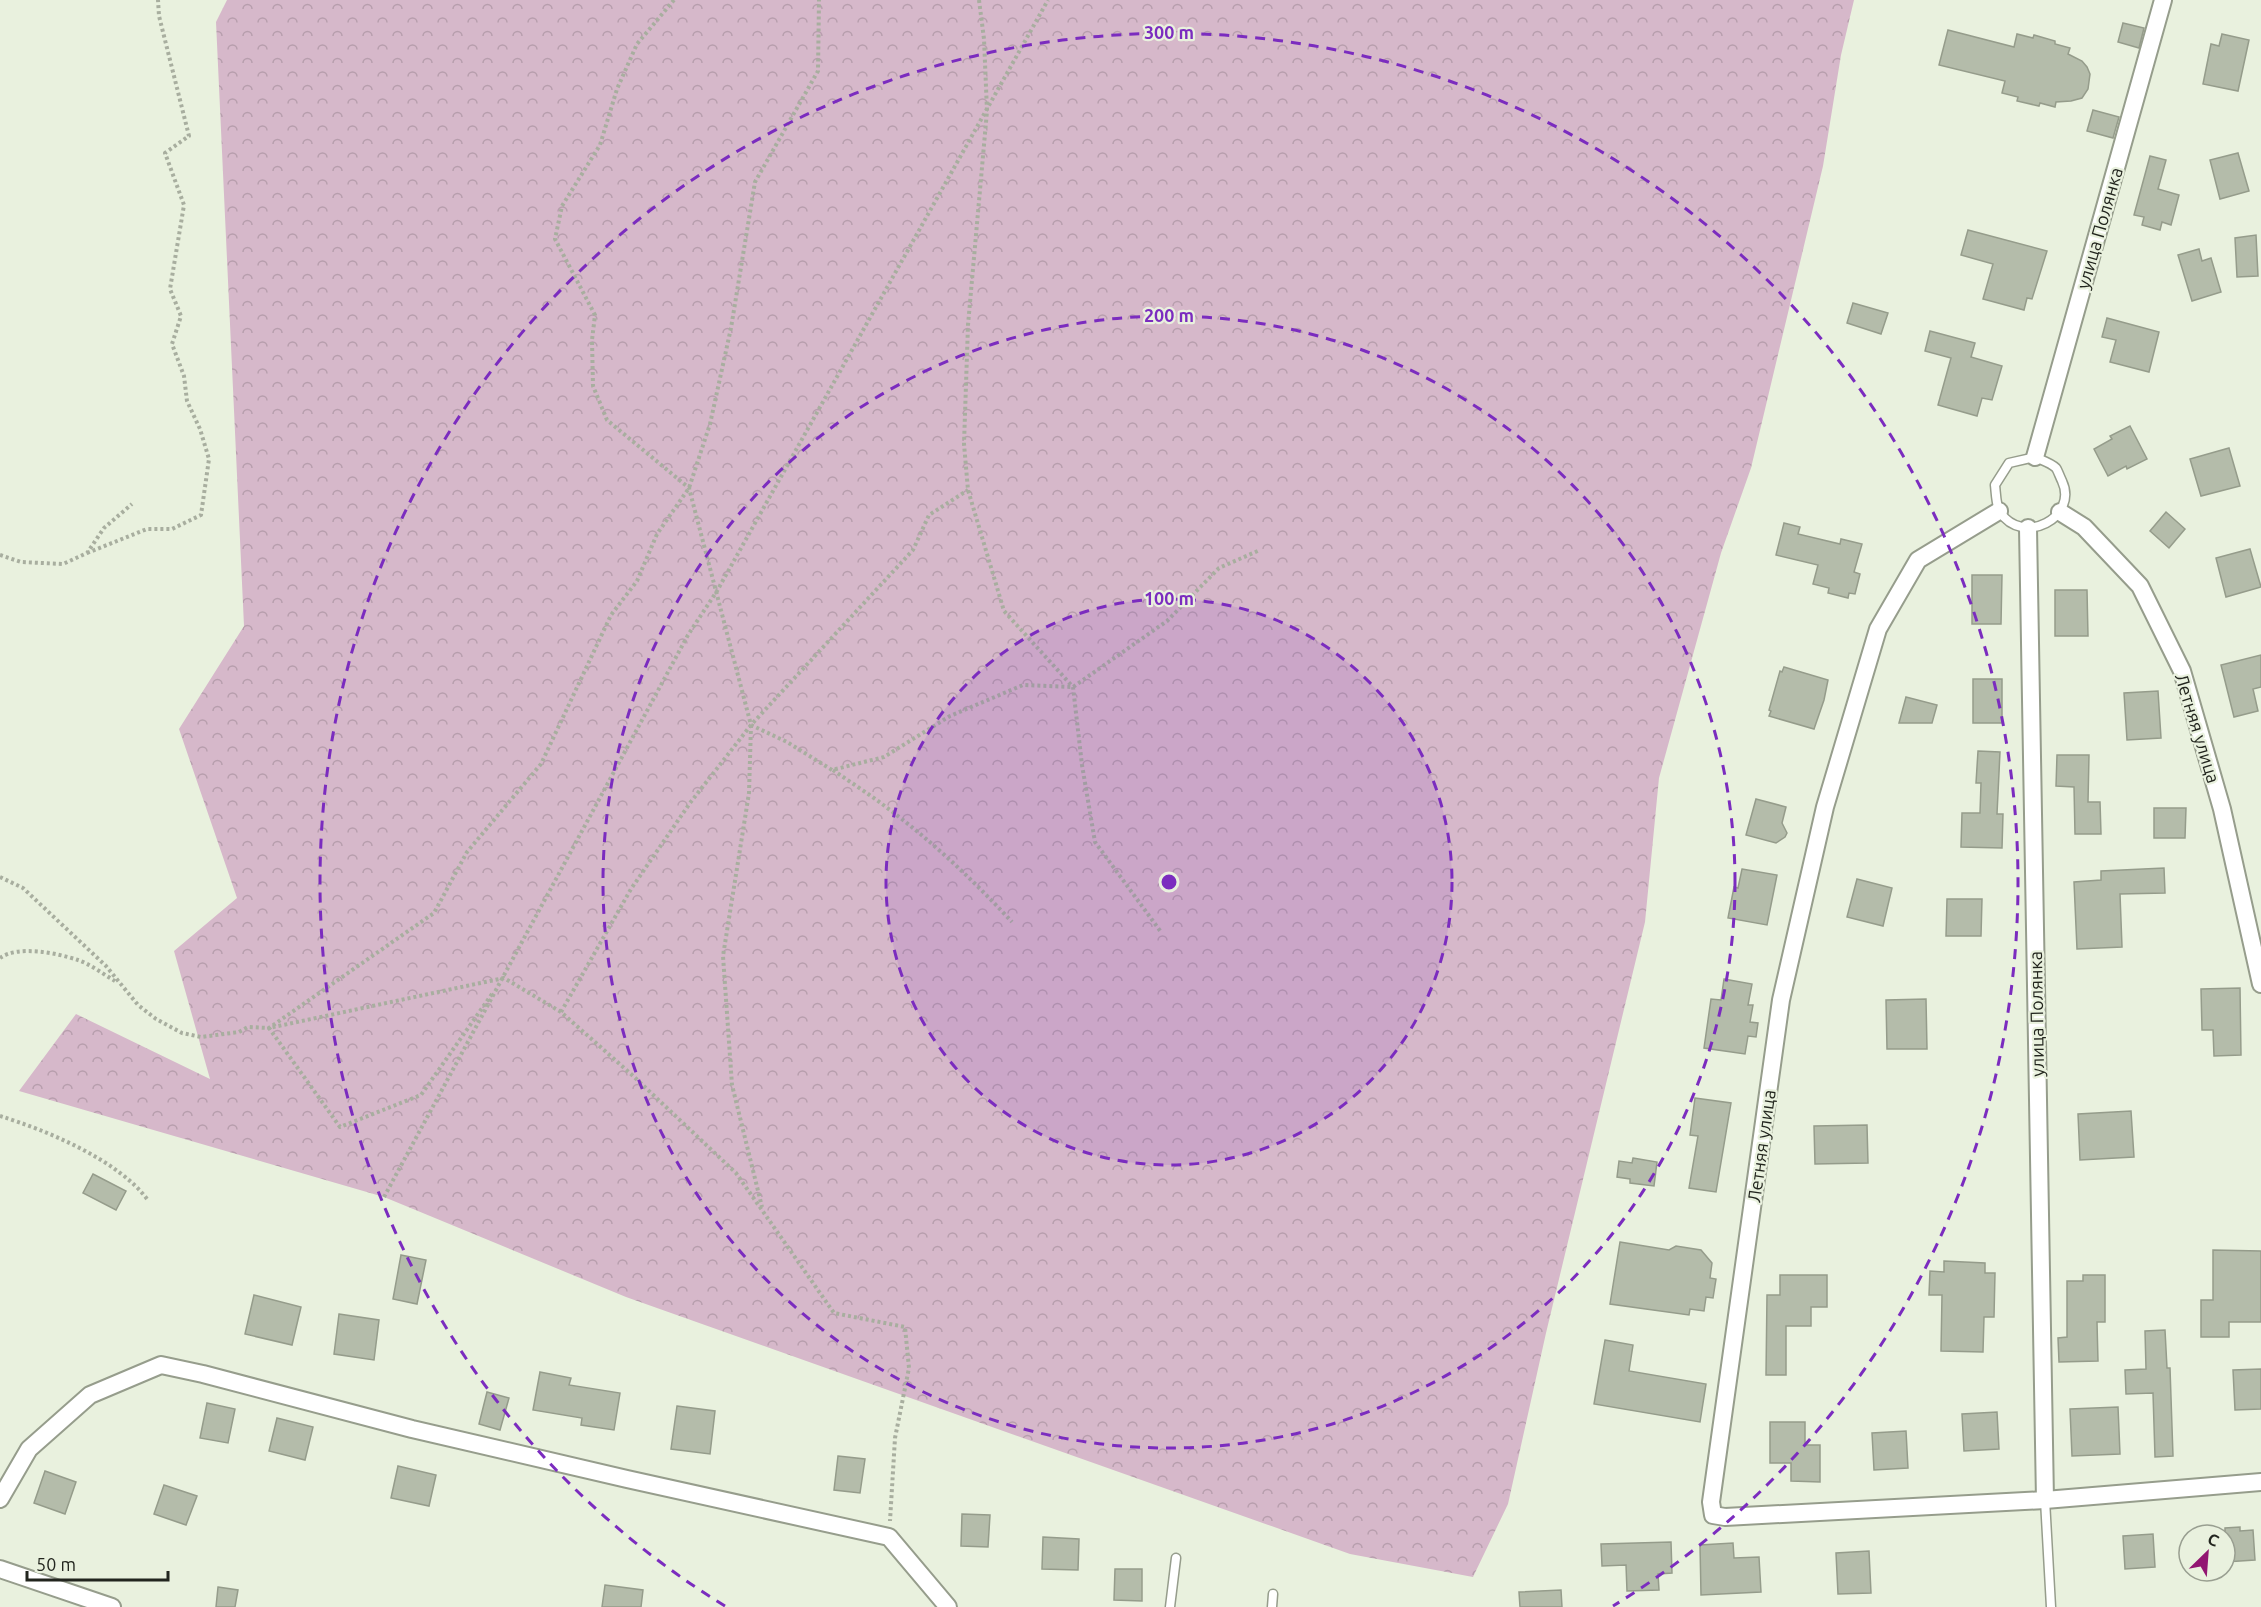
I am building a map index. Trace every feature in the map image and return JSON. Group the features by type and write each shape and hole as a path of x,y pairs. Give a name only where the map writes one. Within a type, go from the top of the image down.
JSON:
{"street":[{"name":"улица Полянка","path":"2035,457 2163,0"},
{"name":"Летняя улица","path":"1999,511 1918,560 1878,629 1825,807 1781,1000 1711,1502 1713,1515 1725,1517 2045,1500"},
{"name":"Летняя улица","path":"2060,512 2084,527 2140,586 2182,671 2222,809 2261,984"},
{"name":"улица Полянка","path":"2028,528 2045,1500"},
{"path":"0,1499 29,1449 90,1395 161,1365 412,1429 889,1537 948,1607"},
{"path":"2045,1500 2261,1482"},
{"path":"0,1569 112,1607"}],"lane":[{"path":"2035,457 2056,468 2065,489 2060,512 2046,524 2028,528 2011,523 1999,511 1995,485 2009,463 2035,457"},
{"path":"2045,1500 2051,1607"},
{"path":"1170,1607 1176,1558"},
{"path":"1272,1607 1273,1594"}],"path":[{"path":"0,555 21,562 63,564 147,529 172,530 201,515 209,459 200,429 187,401 184,376 172,345 181,316 170,289 184,205 165,153 189,136 159,16 158,0"},
{"path":"674,0 637,44 617,89 600,145 562,206 555,238 595,315 592,339 593,386 607,420 689,488 751,725 749,793 723,956 732,1085 763,1211"},
{"path":"269,1028 434,913 467,852 542,765 611,615 637,581 657,534 689,488 710,424 731,328 755,182 818,71 819,0"},
{"path":"979,0 984,39 987,111 968,325 964,444 968,490 1004,611 1073,687 1082,765 1095,842 1161,932"},
{"path":"384,1197 688,635 717,591 1048,0"},
{"path":"561,1012 631,889 690,803 751,725 913,550 929,515 968,490"},
{"path":"87,553 104,528 132,504"},
{"path":"832,770 884,757 950,716 1023,685 1073,687 1167,621 1219,568 1260,550"},
{"path":"751,725 787,742 885,806 970,877 1012,922"},
{"path":"0,877 23,888 106,966 118,983 156,1019 182,1033 201,1037 239,1032 248,1027 269,1028 504,978 561,1012 736,1173 834,1312 905,1327 909,1368 895,1438 889,1537"},
{"path":"0,958 6,953 39,951 79,960 118,983"},
{"path":"269,1028 340,1127 421,1095 504,978"},
{"path":"0,1116 80,1147 140,1189 147,1199"}],"green space":[{"path":"227,0 1854,0 1841,55 1823,166 1751,468 1721,553 1659,778 1645,922 1546,1333 1508,1504 1473,1577 1350,1554 626,1297 384,1197 19,1091 76,1014 210,1079 174,951 237,898 179,729 244,626 216,22"}],"building":[{"path":"2123,23 2144,28 2139,48 2118,42"},
{"path":"1948,30 2014,47 2017,34 2033,38 2034,35 2055,41 2055,44 2070,48 2068,54 2082,61 2087,67 2090,74 2088,89 2082,98 2056,102 2055,107 2017,101 2018,97 2002,93 2005,81 1939,65"},
{"path":"2222,34 2249,40 2238,91 2203,84 2211,44 2219,46"},
{"path":"2093,110 2119,117 2113,138 2087,131"},
{"path":"2238,153 2249,191 2220,199 2210,160"},
{"path":"2150,156 2166,160 2158,189 2179,195 2171,225 2162,222 2160,230 2142,225 2144,217 2134,215"},
{"path":"1968,230 2047,251 2032,299 2027,298 2024,310 1983,299 1993,264 1961,255"},
{"path":"2256,235 2258,276 2237,277 2235,238"},
{"path":"2199,249 2202,261 2211,258 2221,292 2192,301 2178,255"},
{"path":"1853,303 1888,313 1881,334 1847,323"},
{"path":"2107,318 2159,332 2149,372 2110,362 2116,340 2102,337"},
{"path":"1930,331 1975,343 1971,357 2002,366 1992,400 1982,398 1977,416 1938,405 1951,358 1925,351"},
{"path":"2130,426 2147,459 2127,469 2126,466 2108,476 2094,449 2112,439 2110,436"},
{"path":"2229,448 2240,486 2201,496 2190,459"},
{"path":"2166,512 2185,529 2169,548 2150,531"},
{"path":"1784,523 1800,527 1798,534 1840,544 1841,539 1862,544 1854,572 1860,574 1855,594 1849,593 1848,598 1828,593 1829,588 1813,584 1818,565 1776,555"},
{"path":"2250,549 2261,587 2226,597 2216,558"},
{"path":"1972,575 2002,575 2001,624 1972,624"},
{"path":"2055,590 2087,590 2088,636 2055,636"},
{"path":"2261,655 2261,687 2253,689 2258,711 2234,717 2221,665"},
{"path":"1784,667 1828,680 1814,729 1769,716 1780,671 1782,672"},
{"path":"1973,679 2002,679 2002,723 1973,723"},
{"path":"2158,691 2161,738 2127,740 2124,693"},
{"path":"1906,697 1937,705 1932,723 1899,723"},
{"path":"1978,751 2000,752 1997,814 2003,814 2002,848 1961,847 1962,813 1980,813 1981,783 1976,783"},
{"path":"2057,755 2089,755 2088,802 2100,802 2101,834 2075,834 2074,787 2056,786"},
{"path":"1756,799 1786,807 1782,823 1787,833 1776,843 1746,835"},
{"path":"2154,808 2186,808 2185,838 2154,838"},
{"path":"2164,868 2165,893 2120,894 2122,947 2077,949 2074,882 2101,880 2101,871"},
{"path":"1742,869 1777,875 1767,925 1728,918 1734,887 1738,888"},
{"path":"1857,879 1892,888 1883,926 1847,917"},
{"path":"1947,899 1982,899 1981,936 1946,936"},
{"path":"1724,979 1752,984 1748,1005 1753,1005 1750,1022 1758,1023 1756,1037 1748,1036 1745,1054 1704,1048 1711,999 1721,1000"},
{"path":"2240,988 2241,1055 2214,1056 2213,1030 2202,1030 2201,989"},
{"path":"1926,999 1927,1049 1887,1049 1886,1000"},
{"path":"1695,1098 1731,1103 1716,1192 1689,1188 1698,1136 1690,1135"},
{"path":"2131,1111 2134,1157 2080,1160 2078,1114"},
{"path":"1867,1125 1868,1163 1815,1164 1814,1126"},
{"path":"1633,1158 1657,1162 1654,1186 1630,1183 1630,1179 1617,1177 1619,1161 1632,1163"},
{"path":"93,1174 126,1191 116,1210 83,1193"},
{"path":"1620,1242 1669,1250 1676,1246 1701,1250 1712,1263 1710,1278 1716,1279 1713,1298 1706,1297 1704,1311 1690,1309 1689,1315 1610,1304"},
{"path":"2213,1250 2261,1251 2261,1322 2229,1322 2229,1337 2201,1337 2201,1300 2213,1300"},
{"path":"401,1255 426,1260 417,1304 393,1299"},
{"path":"1944,1261 1985,1263 1985,1273 1995,1273 1994,1317 1984,1317 1983,1352 1941,1351 1942,1295 1929,1295 1930,1271 1944,1272"},
{"path":"1780,1275 1827,1275 1827,1307 1811,1307 1811,1326 1786,1326 1786,1375 1766,1375 1767,1295 1780,1295"},
{"path":"2083,1275 2105,1275 2105,1322 2097,1322 2098,1361 2059,1362 2058,1338 2067,1337 2067,1281 2083,1281"},
{"path":"254,1295 301,1307 292,1345 245,1334"},
{"path":"339,1314 379,1320 374,1360 334,1354"},
{"path":"2165,1330 2167,1368 2170,1368 2173,1456 2155,1457 2153,1393 2126,1394 2125,1370 2146,1369 2145,1331"},
{"path":"1605,1340 1633,1345 1629,1371 1706,1384 1700,1422 1594,1404"},
{"path":"2261,1369 2261,1409 2235,1410 2233,1370"},
{"path":"540,1372 571,1378 569,1385 620,1393 614,1430 581,1425 582,1418 533,1410"},
{"path":"487,1392 509,1398 500,1430 479,1424"},
{"path":"207,1403 235,1409 228,1443 200,1438"},
{"path":"677,1406 715,1411 710,1454 671,1449"},
{"path":"2118,1407 2120,1454 2072,1456 2070,1409"},
{"path":"1997,1412 1999,1449 1964,1451 1962,1414"},
{"path":"277,1418 313,1427 305,1460 269,1451"},
{"path":"1770,1422 1805,1422 1805,1445 1820,1445 1820,1482 1791,1481 1791,1463 1770,1463"},
{"path":"1906,1431 1908,1468 1874,1470 1872,1433"},
{"path":"838,1456 865,1459 860,1493 834,1490"},
{"path":"398,1466 436,1475 429,1506 391,1498"},
{"path":"45,1471 76,1482 65,1514 34,1503"},
{"path":"164,1485 197,1496 186,1525 154,1514"},
{"path":"962,1514 990,1515 988,1547 961,1546"},
{"path":"2237,1527 2240,1527 2240,1531 2253,1530 2255,1560 2237,1561"},
{"path":"2153,1534 2155,1567 2125,1569 2123,1536"},
{"path":"1043,1537 1079,1539 1078,1570 1042,1569"},
{"path":"1671,1542 1672,1573 1658,1574 1659,1590 1627,1591 1626,1565 1602,1566 1601,1544"},
{"path":"1733,1543 1734,1558 1759,1557 1761,1592 1701,1595 1700,1545"},
{"path":"1869,1551 1871,1593 1838,1594 1836,1553"},
{"path":"1115,1569 1142,1569 1142,1601 1114,1600"},
{"path":"605,1585 643,1590 641,1607 602,1607"},
{"path":"218,1587 238,1590 235,1607 216,1607"},
{"path":"1561,1590 1562,1607 1520,1607 1519,1592"}]}
